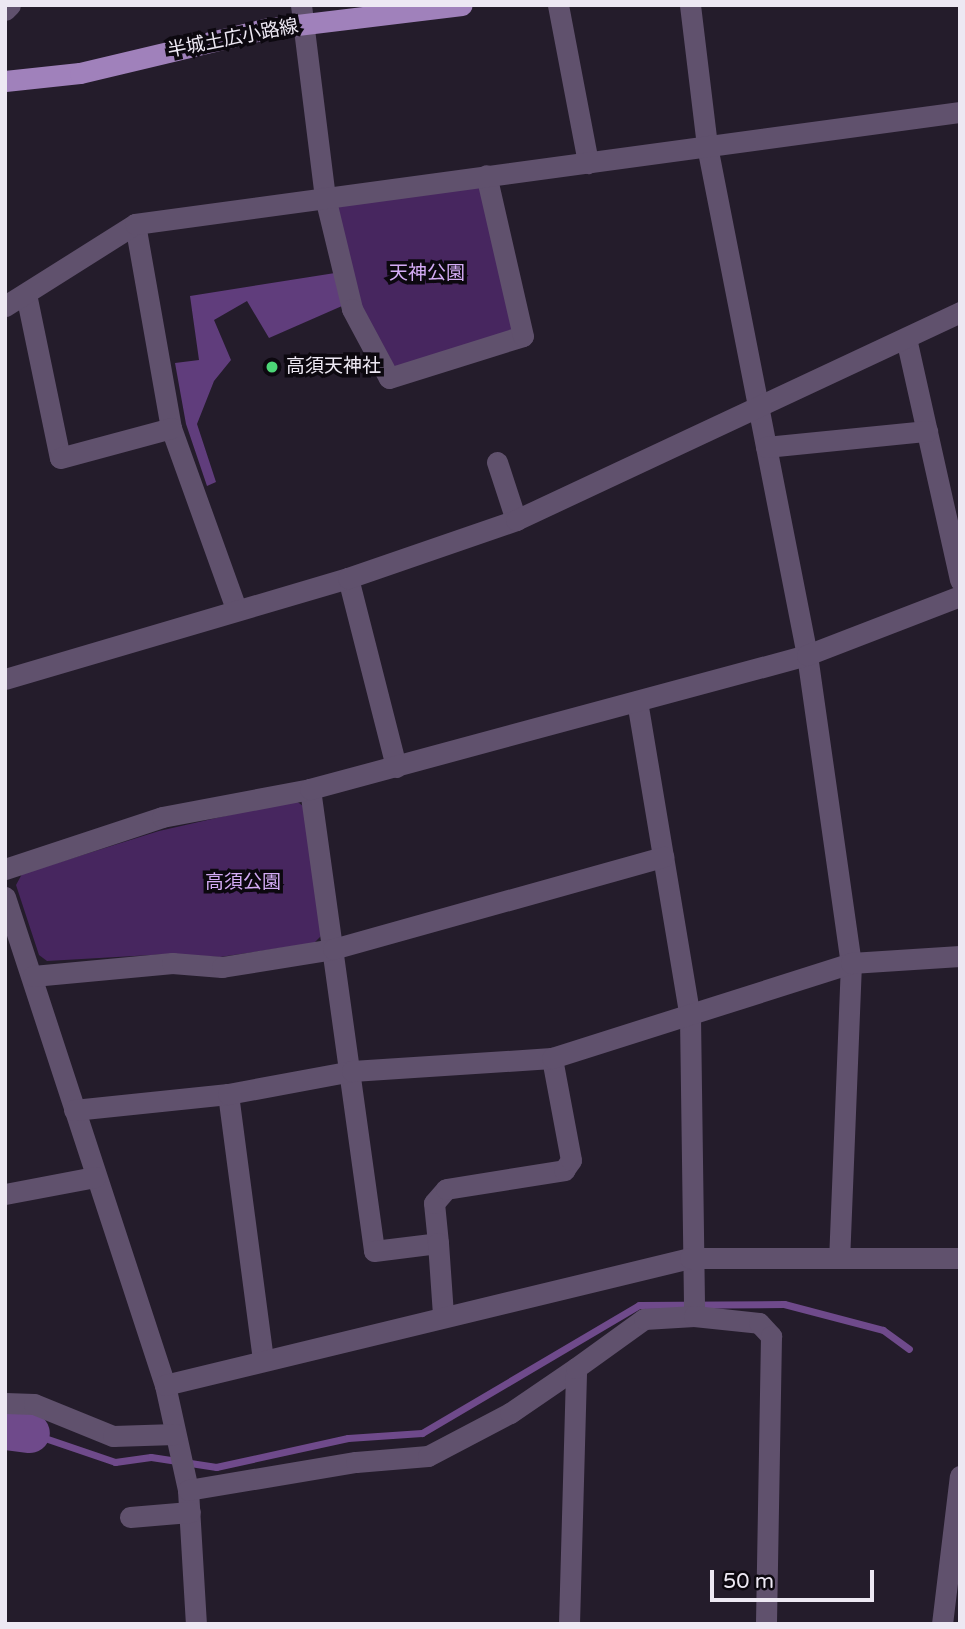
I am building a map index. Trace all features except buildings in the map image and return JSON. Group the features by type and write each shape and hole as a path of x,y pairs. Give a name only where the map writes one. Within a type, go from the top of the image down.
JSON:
{"main road":[{"name":"半城土広小路線","path":"5,81 79,73 264,29 303,15 462,5"}],"street":[{"path":"5,10 10,5"},
{"path":"558,5 588,163"},
{"path":"690,5 707,146 807,655 851,963 839,1258"},
{"path":"303,15 325,197 352,309 389,378 523,336 486,176"},
{"path":"5,306 135,224 960,112"},
{"path":"135,224 171,428 236,609"},
{"path":"26,294 60,458 171,428"},
{"path":"5,679 348,578 516,520 758,410 960,312"},
{"path":"906,338 960,580"},
{"path":"766,447 927,431"},
{"path":"496,462 516,520"},
{"path":"348,578 396,767"},
{"path":"5,869 162,817 310,789 807,655 960,596"},
{"path":"637,701 690,1017 690,1258 694,1316"},
{"path":"310,789 352,1071 374,1251 438,1243"},
{"path":"33,976 172,963 222,967 333,949 663,856"},
{"path":"5,897 33,976 94,1177 165,1385 188,1490 196,1624"},
{"path":"74,1110 228,1094 352,1071 552,1058 690,1017 851,963 960,956"},
{"path":"443,1315 434,1203 446,1189 564,1170 571,1160 552,1058"},
{"path":"228,1094 263,1361"},
{"path":"5,1194 94,1177"},
{"path":"165,1385 443,1315 690,1258 960,1258"},
{"path":"188,1490 356,1462 428,1456 510,1413 644,1319 694,1316 760,1323 771,1336 766,1624"},
{"path":"569,1624 576,1368"},
{"path":"5,1403 34,1404 113,1436 175,1434"},
{"path":"948,1620 959,1490"},
{"path":"131,1517 190,1512"}],"green space":[{"name":"天神公園","path":"482,186 515,331 394,370 360,305 337,205"},
{"name":"高須公園","path":"295,800 303,806 322,935 314,943 220,957 169,954 47,961 39,955 16,885 22,874 159,831"}],"shaded area":[{"path":"335,273 342,306 269,338 247,301 214,320 231,360 214,381 197,424 216,482 207,486 186,424 175,363 199,360 190,296"}],"waterway":[{"path":"30,1433 115,1462 151,1457 216,1467 348,1438 422,1433 639,1305 784,1304 883,1330 909,1349"},
{"path":"5,1430 30,1433"}],"place":[{"name":"高須天神社","path":"272,367"}]}
